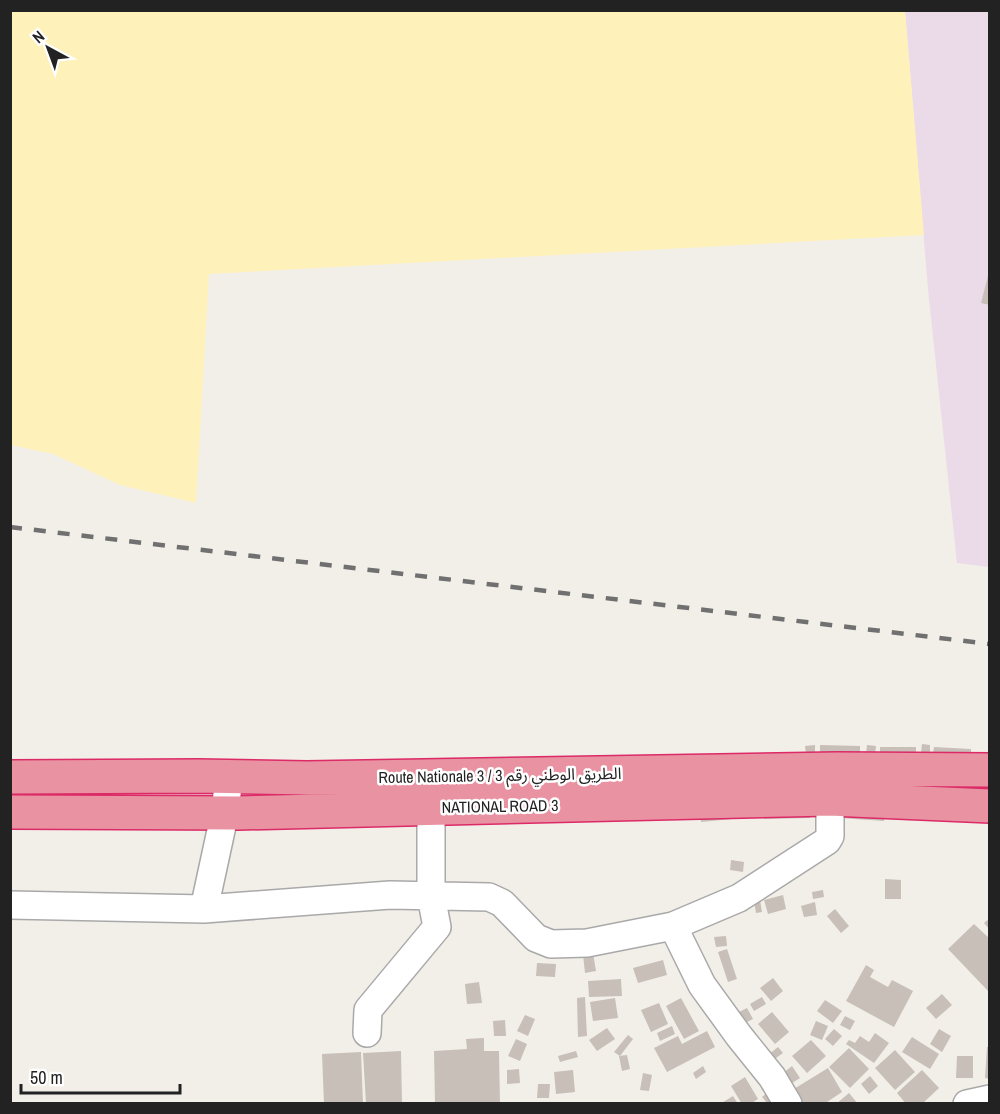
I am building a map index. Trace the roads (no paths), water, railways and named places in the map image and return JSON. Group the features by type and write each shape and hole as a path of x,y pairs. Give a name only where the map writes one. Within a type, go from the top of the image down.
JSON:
{"highway":[{"name":"Route Nationale 3 / الطريق الوطني رقم 3","path":"10,777 307,778 837,769 990,770"},
{"name":"NATIONAL ROAD 3","path":"10,812 225,812 830,799 990,806"}],"street":[{"path":"204,909 225,812 229,777"},
{"path":"10,905 204,909 390,896 489,897 501,903 536,938 550,944 588,943 673,926 739,898 820,847 830,836 830,799"},
{"path":"367,1033 368,1010 437,927 431,896 431,808"},
{"path":"673,926 702,985 772,1077 788,1104"},
{"path":"967,1104 990,1099"}],"railway":[{"path":"10,527 990,644"}]}
